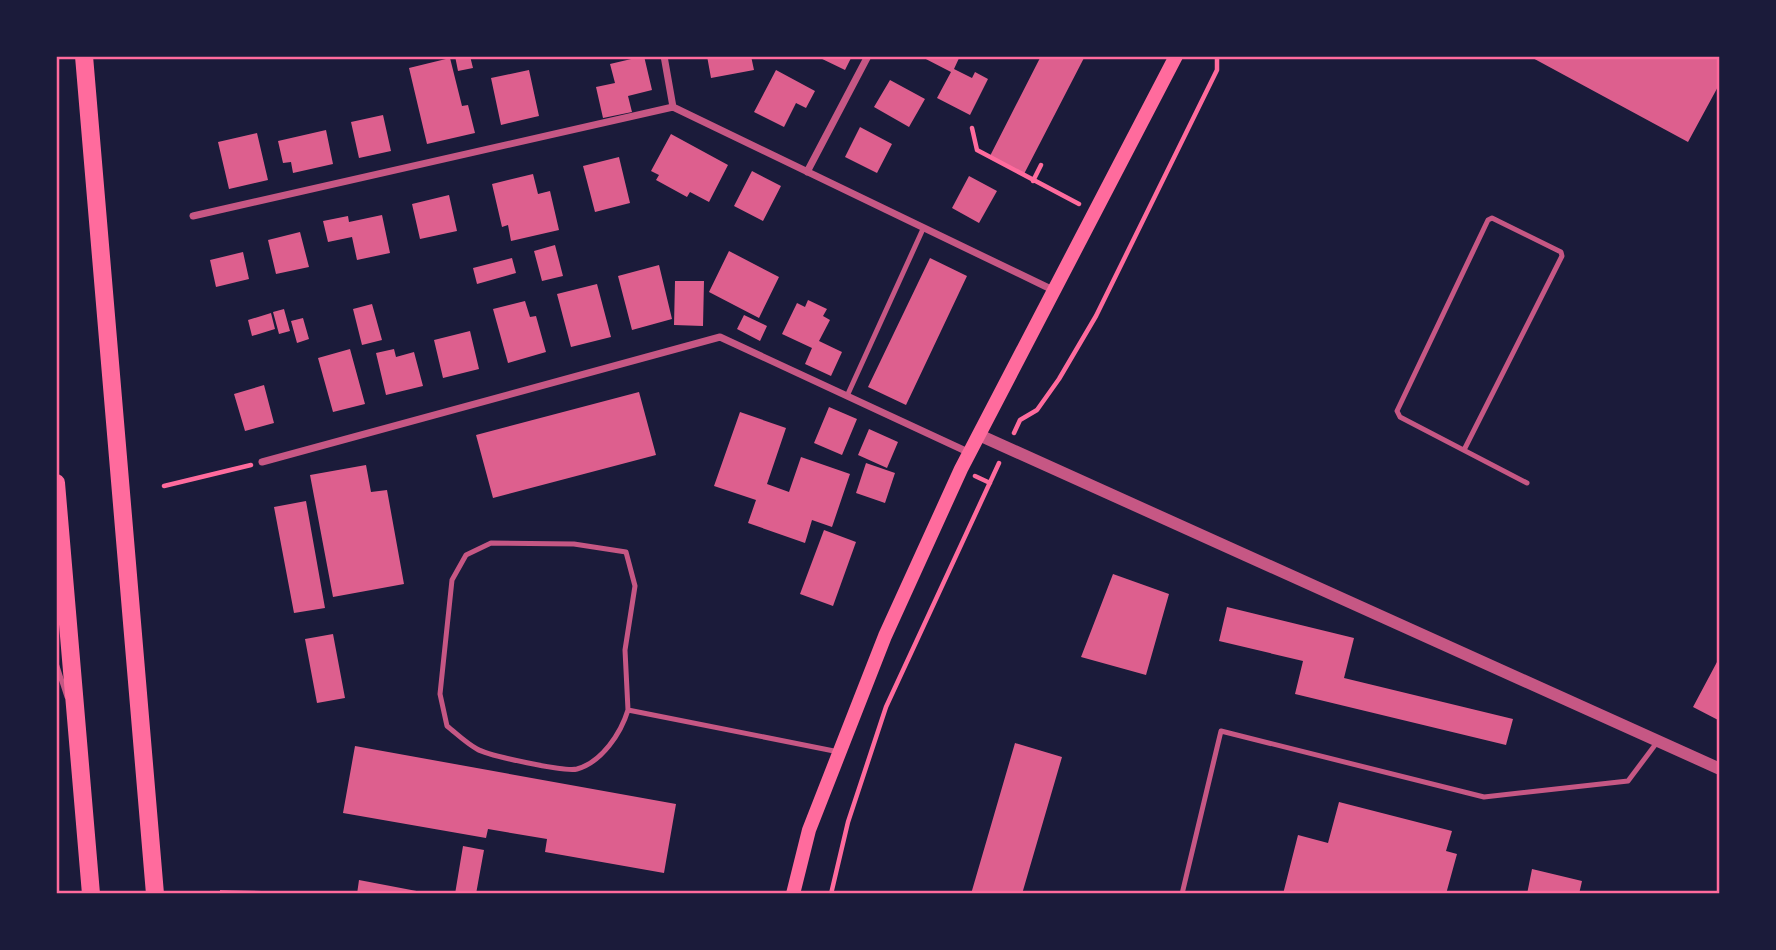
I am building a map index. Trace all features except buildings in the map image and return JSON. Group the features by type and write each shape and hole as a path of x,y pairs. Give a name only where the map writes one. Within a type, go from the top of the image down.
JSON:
{"highway":[{"path":"84,56 155,894"},
{"path":"56,483 91,894"}],"main road":[{"path":"793,894 809,830 885,636 979,435 1176,56"}],"street":[{"path":"664,56 673,107"},
{"path":"807,172 868,56"},
{"path":"193,216 673,107 1055,291"},
{"path":"262,462 720,337 970,453"},
{"path":"979,435 1720,769"}],"lane":[{"path":"1464,450 1562,256 1561,253 1492,218 1488,220 1397,411 1400,417 1527,483"},
{"path":"847,396 923,229"},
{"path":"491,543 574,544 626,552 635,586 625,649 628,710 622,728 596,759 576,769 548,767 478,750 447,726 440,694 452,580 466,555 491,543"},
{"path":"56,663 78,731"},
{"path":"628,710 839,752"},
{"path":"1182,894 1221,731 1484,797 1628,781 1658,741"}],"path":[{"path":"1020,420 1037,410 1059,379 1096,316 1217,70 1217,56"},
{"path":"972,128 977,150 1096,212"},
{"path":"1033,181 1041,165"},
{"path":"831,894 848,822 886,707 1001,460"},
{"path":"164,486 262,462"},
{"path":"975,476 990,482"}]}
